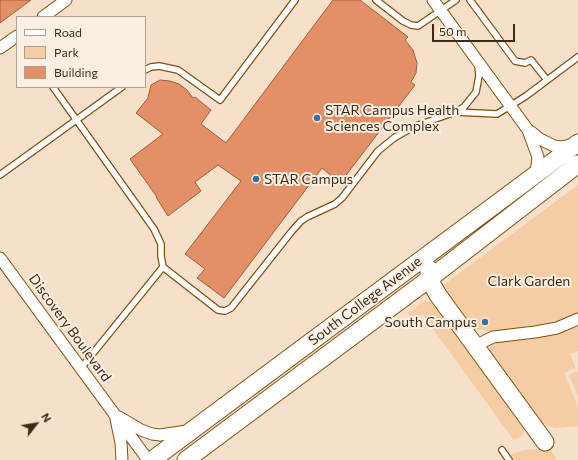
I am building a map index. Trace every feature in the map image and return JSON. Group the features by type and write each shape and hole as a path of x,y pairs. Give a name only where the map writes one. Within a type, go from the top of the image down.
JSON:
{"main road":[{"name":"South College Avenue","path":"152,460 577,144"},
{"name":"South College Avenue","path":"186,460 429,279 578,164"},
{"path":"430,253 429,279 438,295 546,442"}],"street":[{"path":"433,0 528,130 538,156 536,174"},
{"path":"44,16 62,1"},
{"path":"0,48 16,37"},
{"path":"528,130 540,139 555,147 567,147 577,144"},
{"name":"Discovery Boulevard","path":"0,258 148,460"},
{"path":"475,346 493,337 557,328 578,319"},
{"name":"Discovery Boulevard","path":"115,415 141,430 152,434 160,435 193,430"},
{"name":"Discovery Boulevard","path":"115,415 121,443 122,460"}],"lane":[{"path":"146,70 159,66 178,70 220,100 295,0"},
{"path":"376,0 411,25 418,26 456,0"},
{"path":"470,0 515,61 525,63 531,60 548,80"},
{"path":"455,112 497,114 511,107 578,57"},
{"path":"54,88 154,230 160,244 163,267 218,310 225,311 231,308 292,231 307,216 335,204 342,198 378,151 394,138 413,126 455,112 464,107 476,92 479,76 478,60"},
{"path":"0,175 121,88"},
{"path":"81,368 163,267"},
{"path":"502,450 509,460"}],"green space":[{"name":"Clark Garden","path":"578,185 578,315 545,327 500,332 471,329 445,295 448,292 445,286 446,283"},
{"path":"425,301 433,304 437,301 525,429 519,438 513,439 422,314 413,320 408,313"},
{"path":"578,325 578,351 570,354 576,368 564,373 578,407 578,426 555,428 544,424 542,426 489,353 490,347 495,342 531,339 556,333"},
{"path":"577,371 578,374 578,396 569,375"},
{"path":"549,448 557,460 515,460 511,454 525,450"}],"building":[{"path":"0,0 31,0 0,23"},
{"name":"STAR Campus Health Sciences Complex","path":"333,0 360,0 408,37 405,40 413,50 417,63 416,73 411,82 415,85 340,183 322,168 224,298 197,278 205,269 185,254 241,181 218,165 195,182 201,191 168,216 157,197 130,159 163,134 136,113 148,98 151,85 160,80 179,84 187,90 193,98 195,97 211,110 201,124 226,143"}],"place":[{"name":"STAR Campus Health Sciences Complex","path":"317,118"},
{"name":"STAR Campus","path":"256,179"},
{"name":"South Campus","path":"485,322"}]}
